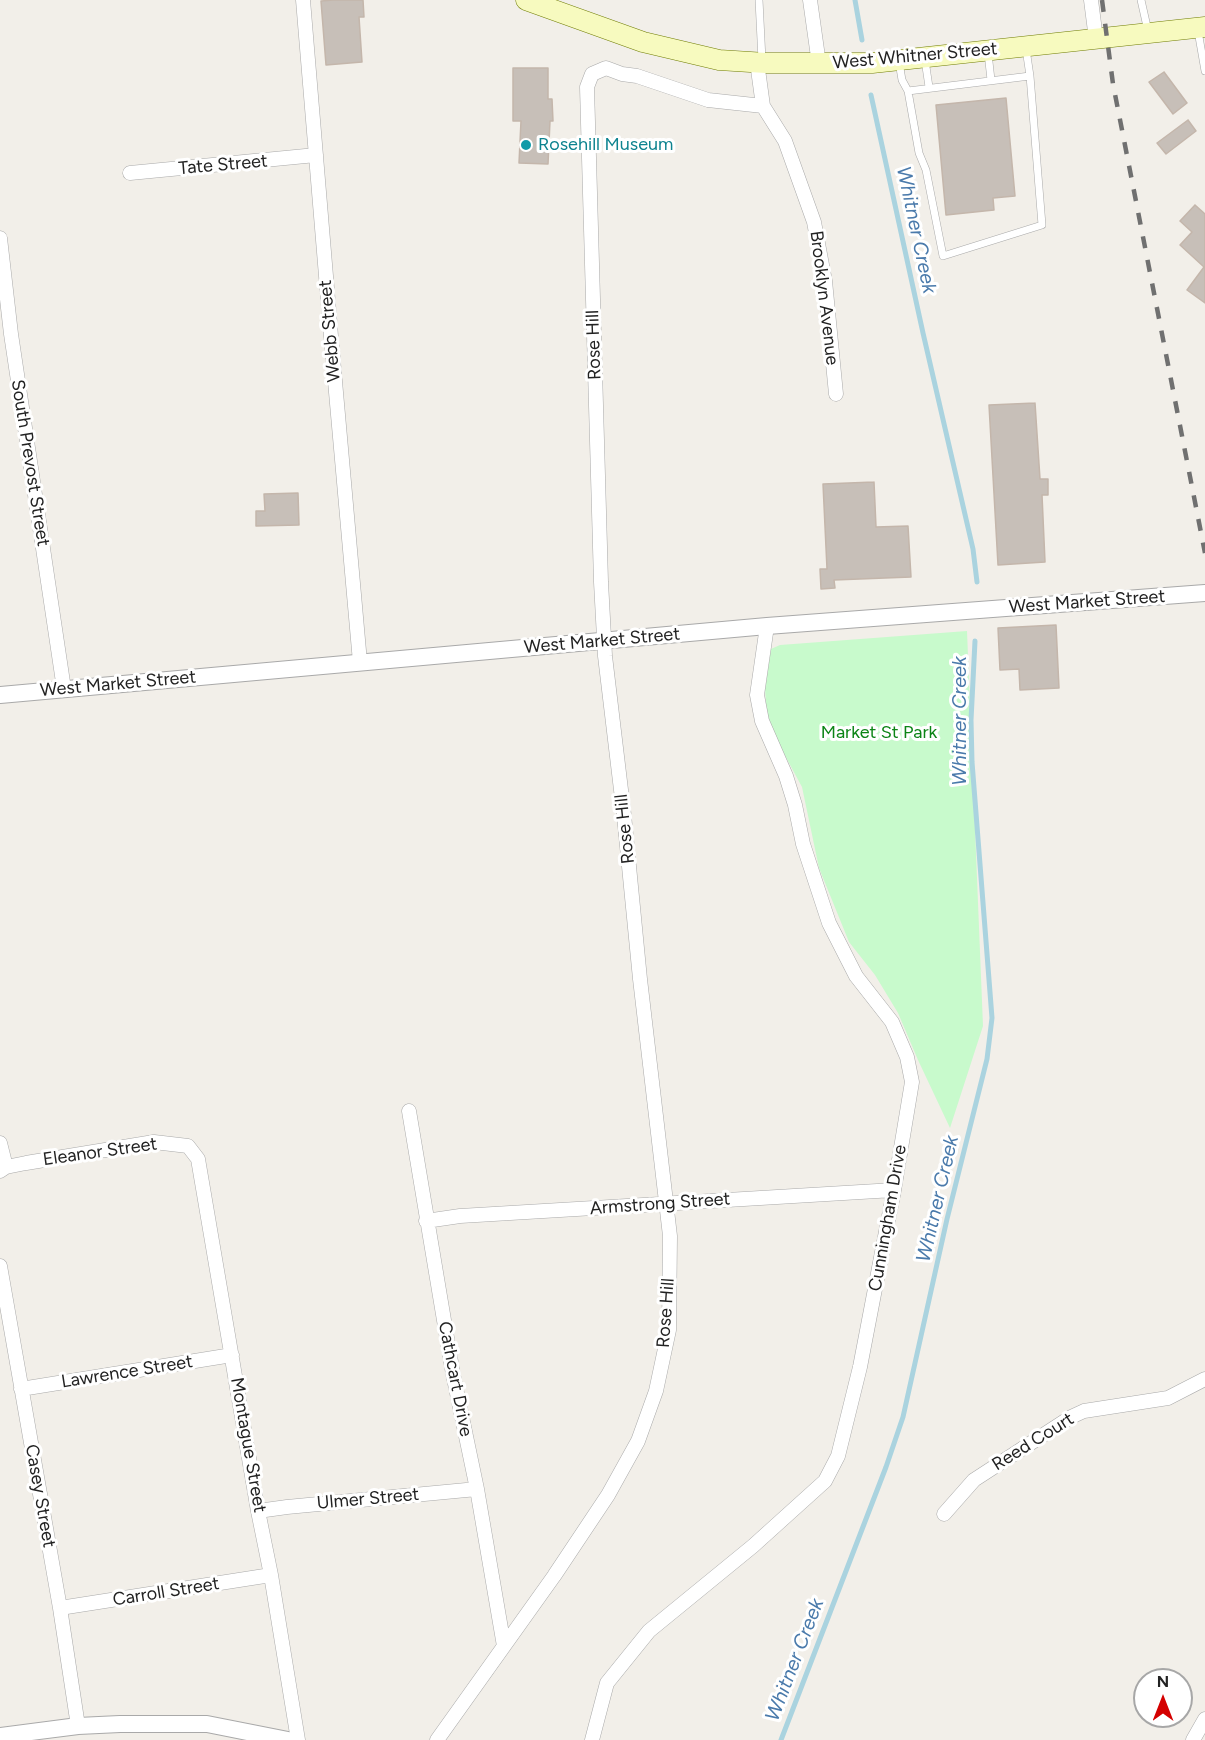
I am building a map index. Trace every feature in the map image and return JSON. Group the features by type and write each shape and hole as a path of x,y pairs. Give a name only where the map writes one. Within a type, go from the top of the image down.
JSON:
{"main road":[{"name":"West Whitner Street","path":"526,0 643,42 719,60 760,62 872,63 1201,28"}],"street":[{"name":"Webb Street","path":"303,0 360,662"},
{"path":"810,0 819,64"},
{"path":"1091,0 1096,39"},
{"path":"760,62 763,106"},
{"name":"Rose Hill","path":"437,1740 608,1495 638,1441 656,1391 669,1330 670,1236 639,979 624,815 604,641 586,87 592,74 606,68 708,100 763,106"},
{"name":"Brooklyn Avenue","path":"763,106 785,141 814,222 825,281 836,394"},
{"name":"Tate Street","path":"130,173 316,155"},
{"name":"South Prevost Street","path":"0,238 11,334 64,689"},
{"name":"West Market Street","path":"0,695 767,626 1205,593"},
{"name":"Cunningham Drive","path":"592,1740 607,1683 649,1631 753,1546 825,1481 838,1456 860,1367 912,1082 907,1057 892,1022 856,976 829,923 803,844 786,776 762,721 757,695 767,626"},
{"name":"Cathcart Drive","path":"409,1111 453,1374 477,1489 504,1646"},
{"name":"Eleanor Street","path":"3,1169 154,1142 188,1146 193,1153"},
{"path":"0,1143 3,1169"},
{"name":"Montague Street","path":"193,1153 198,1159 271,1575 297,1740"},
{"name":"Armstrong Street","path":"426,1221 460,1216 894,1190"},
{"name":"Casey Street","path":"0,1266 60,1608 78,1726"},
{"name":"Lawrence Street","path":"21,1389 232,1354"},
{"name":"Reed Court","path":"944,1514 974,1480 1071,1417 1083,1411 1168,1398 1205,1379"},
{"name":"Ulmer Street","path":"258,1511 477,1489"},
{"name":"Carroll Street","path":"60,1608 271,1575"},
{"path":"1194,1740 1205,1719"},
{"path":"0,1736 48,1735 78,1726 207,1724 288,1740"}],"lane":[{"path":"759,0 760,62"},
{"path":"1141,0 1148,33"},
{"path":"1201,28 1205,71"},
{"path":"899,60 902,80 908,91 919,153 926,170 944,256 1042,225 1026,46"},
{"path":"988,50 991,80"},
{"path":"925,57 929,87"},
{"path":"908,91 1030,76"}],"green space":[{"name":"Market St Park","path":"967,631 983,1026 950,1128 898,1013 875,975 849,942 819,868 802,787 767,717 765,689 771,649 780,645"}],"building":[{"path":"363,0 364,17 359,17 362,62 326,65 321,1"},
{"path":"513,68 548,68 548,99 552,99 553,121 550,121 548,164 519,163 521,121 513,121"},
{"path":"1164,72 1187,103 1173,114 1149,82"},
{"path":"1006,98 1015,196 993,198 994,210 946,215 936,105"},
{"path":"1188,120 1196,131 1166,154 1157,143"},
{"path":"1195,205 1205,214 1205,303 1187,290 1204,267 1180,245 1192,232 1180,221"},
{"path":"1035,403 1040,479 1048,479 1048,495 1042,495 1045,562 998,565 989,405"},
{"path":"874,482 876,527 908,526 911,577 834,580 835,588 821,589 820,569 827,569 823,484"},
{"path":"298,493 299,525 256,526 256,511 265,511 264,494"},
{"path":"1056,625 1059,688 1020,690 1019,669 1000,670 998,628"}],"waterway":[{"name":"Whitner Creek","path":"855,0 862,40"},
{"name":"Whitner Creek","path":"871,95 973,549 977,582"},
{"name":"Whitner Creek","path":"781,1740 903,1417 947,1219 987,1059 992,1018 972,762 971,720 975,641"}],"railway":[{"path":"1102,0 1113,84 1205,553"}],"place":[{"name":"Rosehill Museum","path":"526,145"}]}
